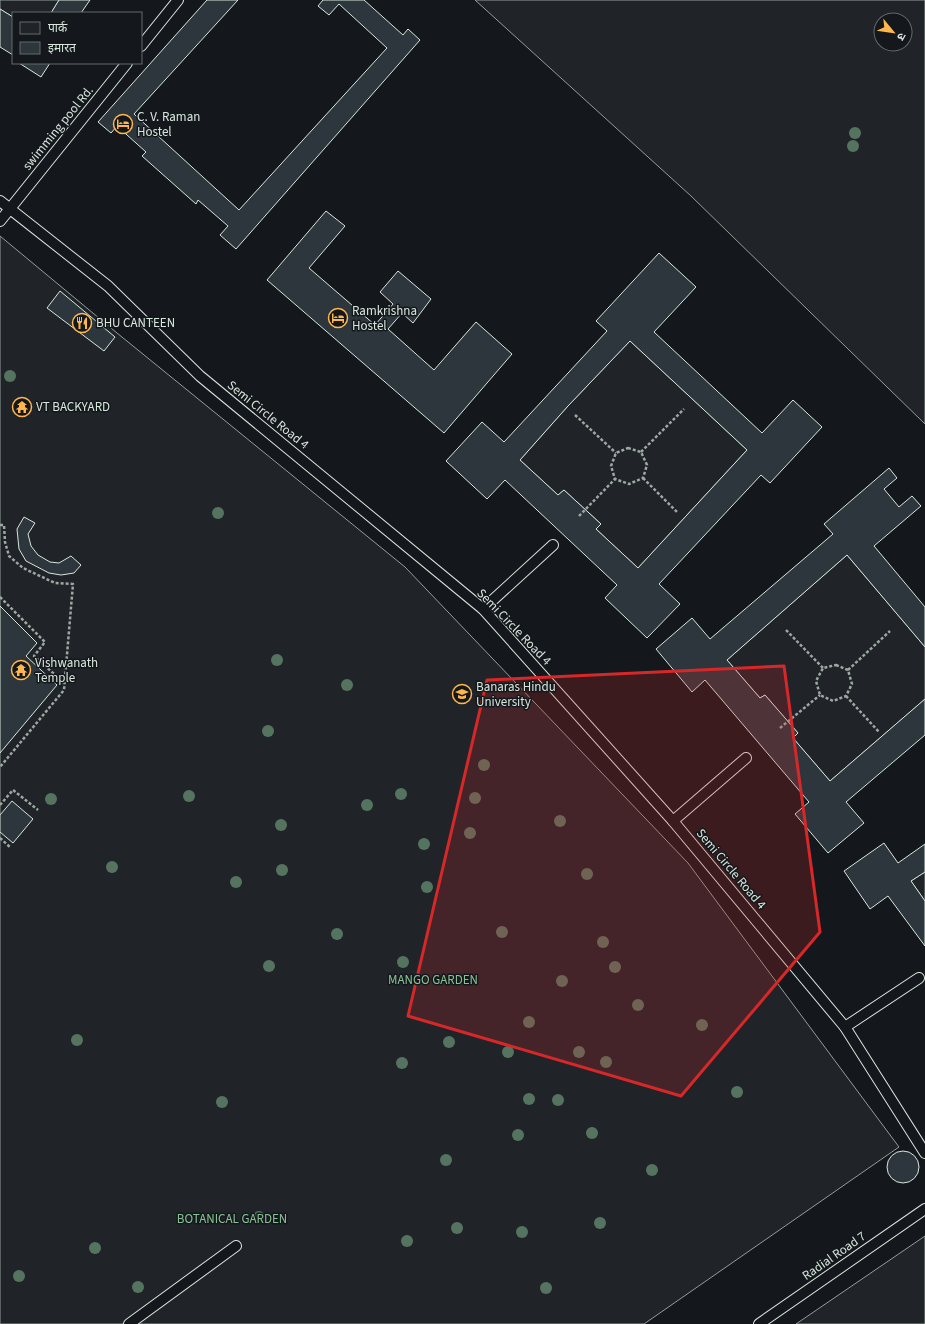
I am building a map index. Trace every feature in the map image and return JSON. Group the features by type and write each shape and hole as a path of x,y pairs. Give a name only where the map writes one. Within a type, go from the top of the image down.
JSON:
{"lane":[{"path":"142,45 178,0"},
{"name":"swimming pool Rd.","path":"0,221 126,64"},
{"name":"Semi Circle Road 4","path":"0,201 108,286 200,376 483,609 674,821 845,1027 925,1153"},
{"path":"483,609 554,545"},
{"path":"674,821 746,758"},
{"path":"845,1027 919,978"},
{"name":"Radial Road 7","path":"759,1324 925,1209"},
{"path":"129,1324 236,1246"}],"path":[{"path":"641,452 684,409"},
{"path":"575,415 616,453"},
{"path":"628,448 641,452 647,465 643,478 629,484 615,479 611,466 616,453 628,448"},
{"path":"643,478 677,512"},
{"path":"580,516 615,479"},
{"path":"0,525 4,525 5,542 9,556 23,568 55,583 73,584 64,690 0,766"},
{"path":"0,597 45,642 34,656 64,684"},
{"path":"786,630 823,668"},
{"path":"848,670 890,631"},
{"path":"836,665 848,670 852,684 846,696 833,701 820,695 816,681 823,668 836,665"},
{"path":"780,728 820,695"},
{"path":"846,696 879,732"},
{"path":"0,805 13,790 38,810"},
{"path":"0,838 11,848"}],"highlighted area":[{"path":"784,666 820,932 681,1096 408,1016 487,680"}],"green space":[{"path":"0,0 59,0 52,12 12,12 12,16 0,9"},
{"path":"475,0 925,0 925,424 691,196"},
{"path":"0,236 405,567 688,863 899,1147 644,1324 0,1324"},
{"path":"630,341 747,450 638,568 596,529 600,523 564,490 558,495 520,460 568,406"},
{"path":"847,555 925,647 925,699 830,781 793,738 798,733 765,695 760,698 727,660"},
{"path":"925,872 925,901 911,881"},
{"path":"925,1236 925,1324 796,1324"}],"building":[{"path":"59,0 90,0 82,12 52,12"},
{"name":"C. V. Raman Hostel","path":"207,0 238,0 134,114 239,210 387,48 339,4 329,15 318,6 323,0 364,0 403,35 408,29 420,40 236,249 220,235 228,226 198,200 196,204 142,156 146,152 117,126 111,133 98,122"},
{"path":"0,9 12,16 12,54 0,47"},
{"path":"21,64 49,64 41,77"},
{"name":"Ramkrishna Hostel","path":"326,211 345,226 309,268 375,325 393,304 380,292 398,271 431,299 413,323 402,313 388,329 434,370 476,322 512,354 444,433 267,280"},
{"path":"659,253 696,287 654,332 762,433 793,400 822,427 770,483 761,475 659,584 680,604 647,638 605,598 617,585 505,480 487,499 446,461 482,422 504,442 607,331 596,321","holes":["630,341 747,450 638,568 596,529 601,524 564,490 558,495 520,460 568,406"]},
{"name":"BHU CANTEEN","path":"60,291 115,337 104,351 47,308"},
{"path":"889,468 897,478 884,489 899,507 912,496 921,506 874,546 925,607 925,647 847,555 727,660 760,698 765,695 798,733 793,738 830,781 925,699 925,735 846,802 864,823 828,853 795,814 809,802 705,680 692,692 656,649 692,618 710,639 833,534 824,524"},
{"path":"24,517 35,523 28,534 31,546 38,555 50,562 59,563 71,556 81,565 74,573 61,575 49,573 26,561 19,549 17,529"},
{"name":"Vishwanath Temple","path":"0,606 37,643 26,656 57,685 0,753"},
{"path":"12,801 33,819 13,843 0,832 0,815"},
{"path":"884,843 898,863 925,844 925,872 911,881 925,901 925,946 888,896 870,909 844,871"},
{"path":"900,1151 906,1151 916,1158 919,1167 918,1173 912,1180 906,1183 900,1183 890,1176 887,1170 887,1164 894,1154"}],"place":[{"name":"C. V. Raman Hostel","path":"123,124"},
{"name":"Ramkrishna Hostel","path":"338,318"},
{"name":"BHU CANTEEN","path":"82,323"},
{"name":"VT BACKYARD","path":"22,407"},
{"name":"Vishwanath Temple","path":"21,670"},
{"name":"Banaras Hindu University","path":"462,694"}],"park label":[{"name":"MANGO GARDEN","path":"433,980"},
{"name":"BOTANICAL GARDEN","path":"232,1219"}]}
